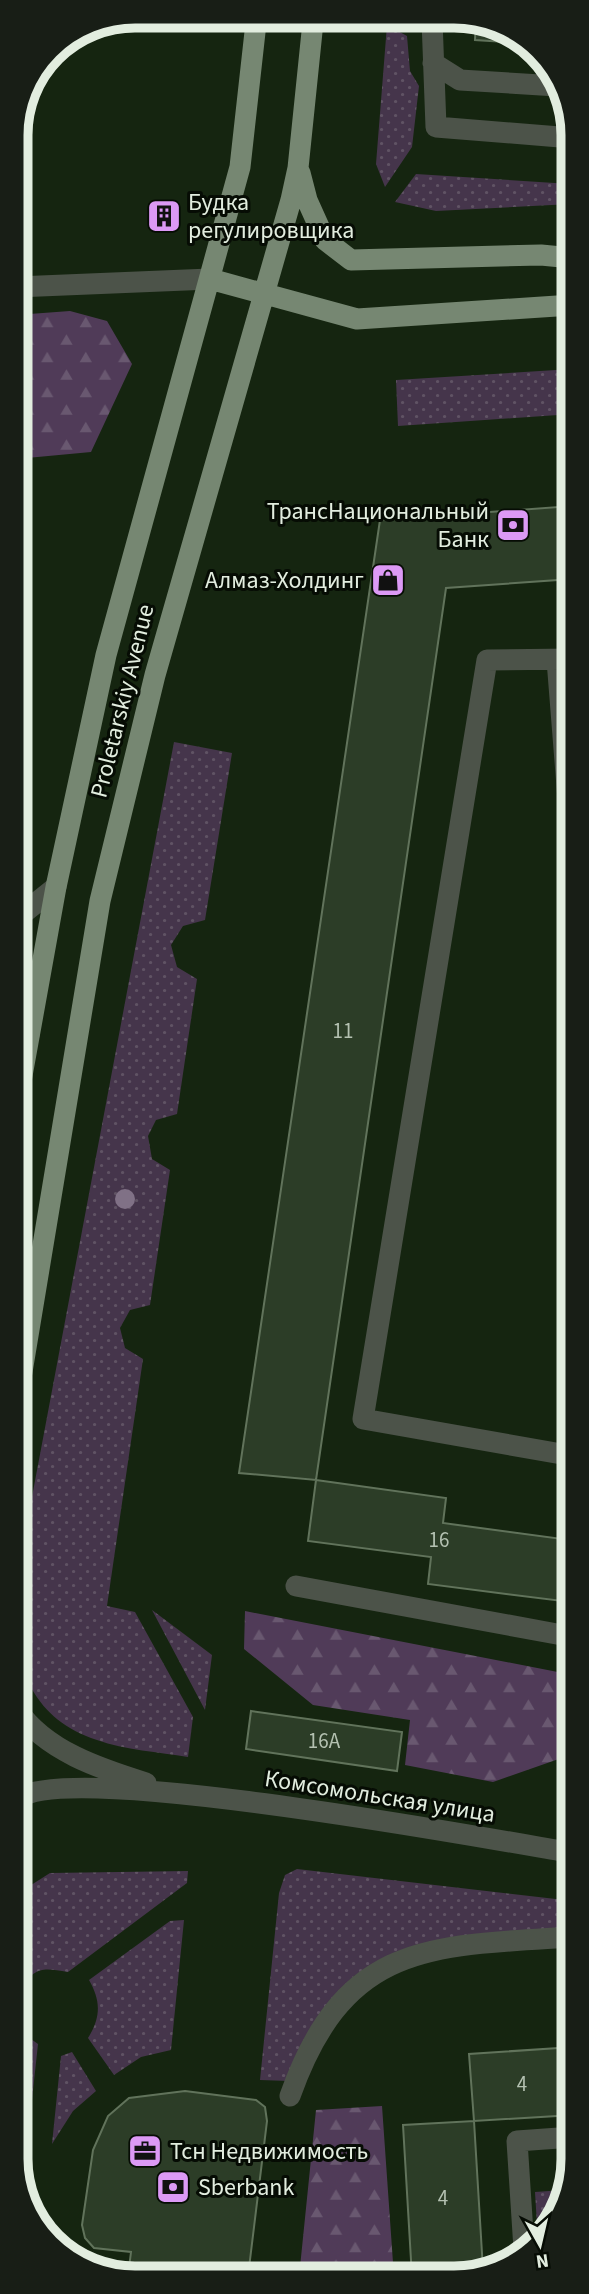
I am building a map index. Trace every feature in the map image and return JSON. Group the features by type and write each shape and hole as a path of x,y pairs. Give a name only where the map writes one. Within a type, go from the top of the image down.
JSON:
{"main road":[{"name":"Proletarskiy Avenue","path":"28,1041 56,887 106,655 240,167 255,28"},
{"name":"Proletarskiy Avenue","path":"28,1330 100,901 151,688 298,168 312,28"},
{"path":"298,168 320,232 339,254 351,260 541,255 561,257"},
{"path":"210,279 357,319 561,306"}],"street":[{"path":"432,28 436,127 561,137"},
{"path":"433,64 460,80 549,86"},
{"path":"28,287 210,279"},
{"path":"561,659 487,660 363,1419 561,1454"},
{"path":"28,909 56,887"},
{"path":"296,1586 561,1635"},
{"name":"Комсомольская улица","path":"28,1723 65,1751 118,1774 179,1793"},
{"name":"Комсомольская улица","path":"28,1795 46,1789 75,1787 179,1793 561,1851"},
{"path":"290,2096 316,2033 360,1982 399,1959 455,1944 561,1938"},
{"path":"521,2210 517,2141 561,2138"}],"shaded area":[{"path":"387,28 392,28 407,36 410,71 419,86 412,147 385,187 376,164"},
{"path":"416,174 561,183 561,205 436,211 395,202"},
{"path":"561,370 561,415 398,426 396,380"},
{"path":"174,742 232,753 205,920 183,926 171,945 177,967 197,979 177,1114 156,1120 148,1136 152,1159 170,1170 150,1305 130,1310 120,1328 125,1348 143,1359 107,1606 135,1612 193,1717 188,1757 97,1740 70,1728 50,1712 34,1693 28,1680 28,1518"},
{"path":"152,1610 212,1655 205,1710"},
{"path":"297,1869 561,1900 561,1932 397,1952 354,1976 311,2028 289,2081 260,2080 279,1893 285,1875"},
{"path":"188,1871 187,1883 68,1972 40,1970 28,1979 28,1887 50,1873"},
{"path":"184,1920 171,2050 141,2057 114,2075 88,2038 98,2009 96,1995 89,1980 170,1921"},
{"path":"28,2037 38,2044 28,2136"},
{"path":"72,2052 96,2091 73,2111 52,2144 61,2056"},
{"path":"556,2191 548,2210 536,2210 535,2192"}],"green space":[{"path":"70,311 107,321 132,364 91,452 28,458 28,314"},
{"path":"245,1611 561,1673 561,1758 493,1782 405,1765 410,1720 313,1705 244,1649"},
{"path":"382,2106 393,2266 300,2266 316,2110"}],"building":[{"path":"475,30 507,42 475,40"},
{"name":"Будка регулировщика","path":"169,209 171,221 159,223 156,212"},
{"path":"561,507 561,580 446,588 316,1480 239,1473 380,520"},
{"path":"316,1480 446,1498 443,1523 561,1539 561,1601 428,1584 431,1557 308,1541"},
{"path":"251,1711 402,1732 397,1771 246,1749"},
{"path":"561,2048 561,2116 474,2121 469,2054"},
{"name":"Sberbank","path":"185,2091 256,2100 265,2107 267,2121 249,2266 129,2265 131,2252 94,2248 85,2238 82,2225 93,2150 108,2116 129,2098"},
{"path":"474,2121 483,2262 454,2266 411,2266 403,2125"}],"place":[{"name":"Будка регулировщика","path":"164,216"},
{"name":"ТрансНациональный Банк","path":"513,525"},
{"name":"Алмаз-Холдинг","path":"388,580"},
{"name":"Тсн Недвижимость","path":"145,2151"},
{"name":"Sberbank","path":"173,2187"}]}
